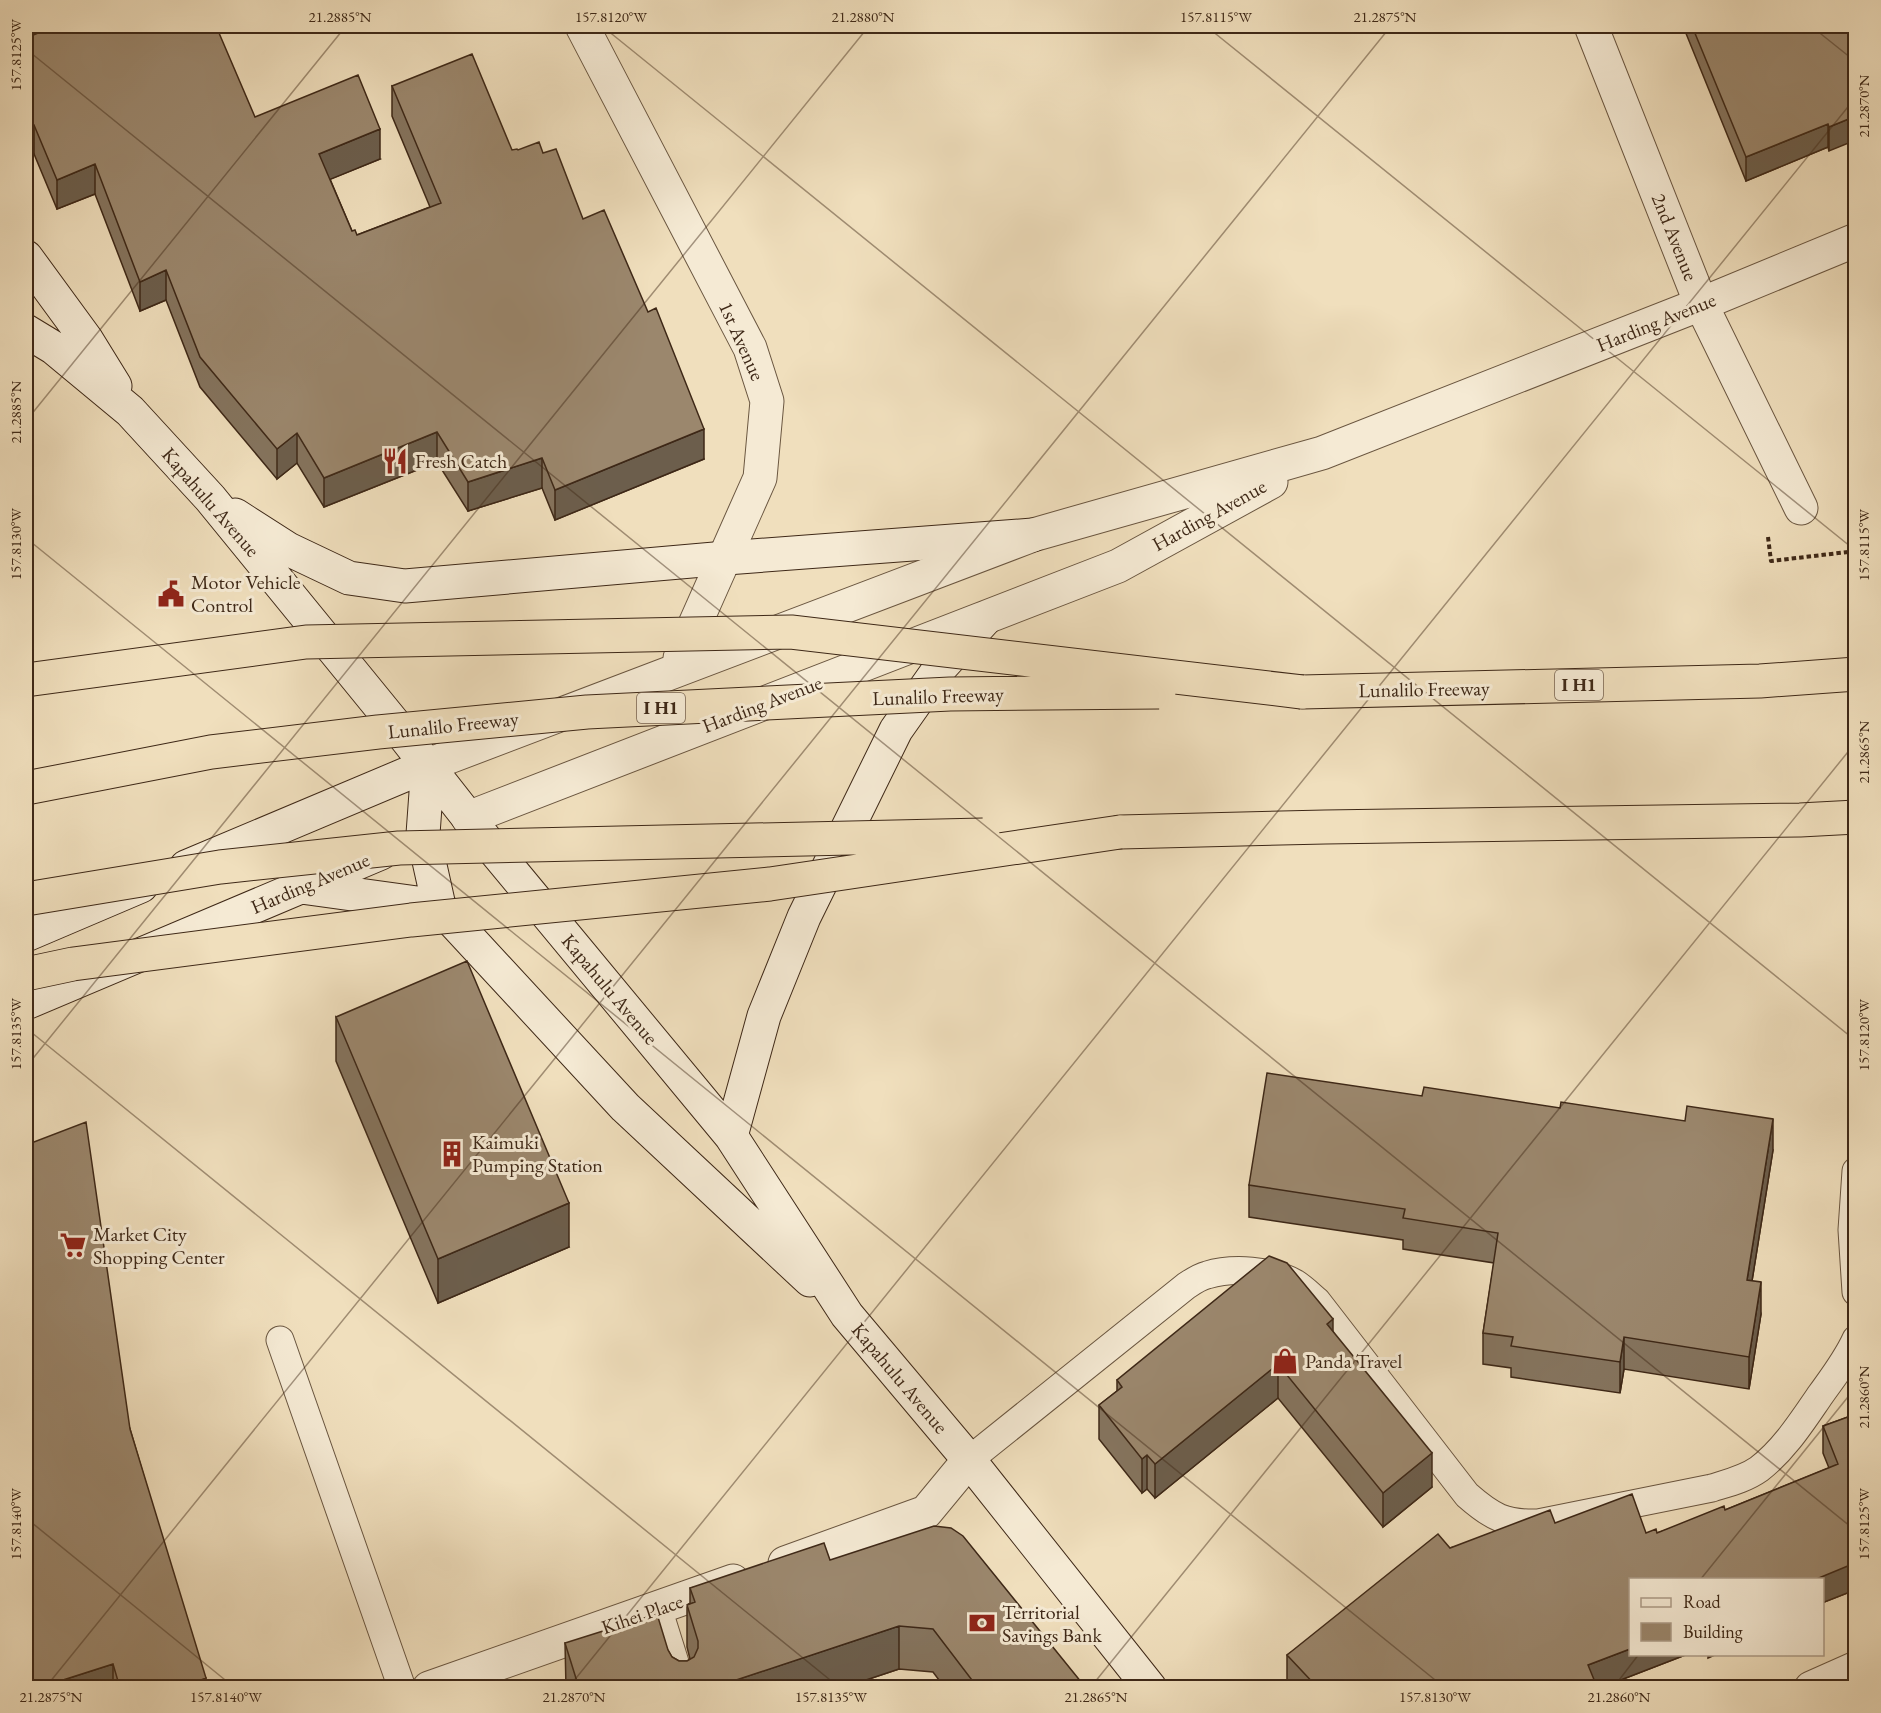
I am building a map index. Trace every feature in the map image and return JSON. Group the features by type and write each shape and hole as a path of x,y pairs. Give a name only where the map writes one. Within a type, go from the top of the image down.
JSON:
{"highway":[{"path":"26,680 306,642 792,632 1302,692"},
{"name":"Lunalilo Freeway","path":"26,788 211,752 378,732 587,712 950,694 1302,692 1760,681 1856,674"},
{"path":"26,899 220,867 399,848 1325,827 1800,820 1856,817"},
{"path":"26,974 73,964 411,920 770,884 1120,832"}],"main road":[{"name":"1st Avenue","path":"582,26 750,348 767,401 760,478 675,670"},
{"name":"2nd Avenue","path":"1591,26 1701,304 1801,508"},
{"name":"Harding Avenue","path":"26,935 428,765 675,670 1033,535 1322,453 1701,304 1856,240"},
{"path":"26,257 86,339 130,411"},
{"name":"Kapahulu Avenue","path":"26,331 54,348 130,411 210,498 428,765 468,818 731,1136 847,1315 969,1460 1150,1688"},
{"name":"Harding Avenue","path":"26,1003 423,834 1118,566 1322,453"},
{"path":"210,498 288,549 349,578 405,586 726,558 1033,535"},
{"path":"731,1136 768,1005 804,917 891,740 939,669 986,618"},
{"path":"428,765 423,834 439,906 625,1107 847,1315"},
{"path":"302,887 439,906"},
{"name":"Kihei Place","path":"429,1688 926,1512 969,1460"},
{"path":"1811,1688 1856,1668"}],"lane":[{"path":"1856,1171 1852,1230 1856,1292"},
{"path":"969,1460 1186,1286 1206,1275 1225,1272 1252,1271 1275,1274 1298,1284 1324,1310 1467,1495 1486,1511 1501,1519 1520,1524 1538,1524 1712,1488 1736,1481 1757,1470 1774,1456 1797,1428 1848,1355 1856,1339"},
{"path":"280,1340 402,1688"},
{"path":"658,1608 683,1688"}],"building":[{"path":"55,26 216,26 255,117 358,75 380,129 319,154 352,231 355,230 357,235 441,203 392,86 472,54 512,150 539,142 543,153 556,149 583,219 604,210 648,312 656,308 704,429 555,490 542,458 468,482 437,432 324,478 297,433 277,449 200,357 166,270 140,282 95,164 57,180 34,125 28,128 26,38"},
{"path":"1692,26 1856,26 1856,116 1829,127 1828,124 1746,157"},
{"name":"Kaimuki Pumping Station","path":"467,961 569,1203 438,1259 336,1017"},
{"path":"1267,1073 1422,1096 1424,1087 1560,1108 1561,1102 1685,1121 1687,1106 1773,1119 1747,1280 1761,1282 1749,1357 1624,1337 1620,1362 1511,1346 1513,1337 1483,1333 1498,1233 1403,1218 1405,1209 1249,1185"},
{"path":"86,1122 130,1429 206,1678 181,1688 120,1688 113,1664 38,1688 26,1688 26,1145"},
{"path":"1269,1256 1287,1263 1333,1319 1327,1324 1432,1453 1383,1493 1278,1364 1155,1464 1147,1455 1142,1459 1099,1405 1122,1387 1117,1380"},
{"path":"1856,1414 1856,1550 1850,1552 1855,1563 1819,1578 1629,1578 1629,1649 1588,1665 1595,1682 1580,1688 1318,1688 1287,1655 1438,1534 1450,1548 1550,1510 1555,1523 1632,1494 1646,1533 1656,1529 1657,1533 1724,1506 1725,1510 1838,1464 1823,1426"},
{"path":"934,1526 951,1528 963,1536 1086,1688 978,1688 933,1629 899,1626 712,1688 579,1688 565,1643 657,1614 672,1657 679,1661 687,1661 694,1657 698,1648 687,1605 695,1602 690,1588 824,1543 830,1560"}],"place":[{"name":"Fresh Catch","path":"395,461"},
{"name":"Motor Vehicle Control","path":"171,594"},
{"name":"Kaimuki Pumping Station","path":"452,1154"},
{"name":"Market City Shopping Center","path":"73,1245"},
{"name":"Panda Travel","path":"1285,1361"},
{"name":"Territorial Savings Bank","path":"982,1623"}]}
